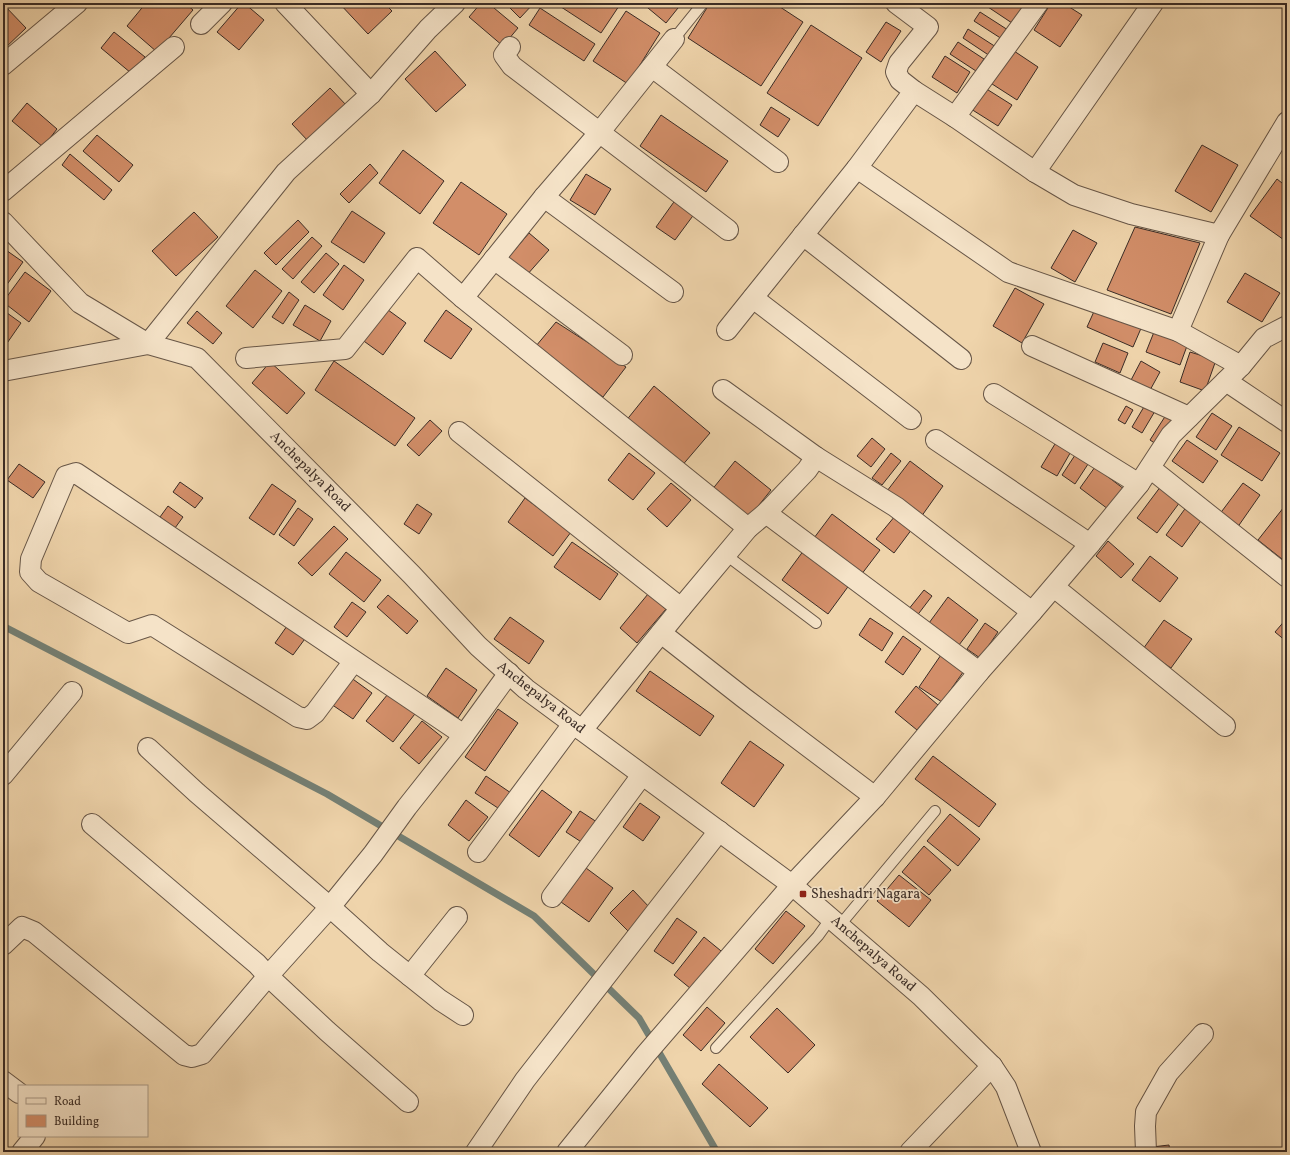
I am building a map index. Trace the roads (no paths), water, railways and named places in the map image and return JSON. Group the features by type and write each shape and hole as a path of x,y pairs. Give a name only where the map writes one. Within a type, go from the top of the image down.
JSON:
{"street":[{"path":"3,65 78,3"},
{"path":"201,24 222,3"},
{"path":"285,3 371,94"},
{"path":"3,371 148,344 286,172 371,94 428,29 455,3"},
{"path":"896,3 928,27 899,63 896,72 900,80 914,91 955,117 1035,172 1074,195 1131,214 1218,235"},
{"path":"955,117 1038,3"},
{"path":"1035,172 1153,3"},
{"path":"463,298 544,197 599,133 674,39"},
{"path":"510,46 504,55 508,62 728,230"},
{"path":"3,191 174,47"},
{"path":"652,66 778,162"},
{"path":"727,330 857,168 914,91"},
{"path":"1178,331 1218,235 1287,122"},
{"path":"857,168 1008,272 1178,331 1241,366"},
{"path":"544,197 672,292"},
{"name":"Anchepalya Road","path":"3,222 80,303 148,344 197,358 412,575 478,646 526,689 792,885 921,996 992,1066 1006,1087 1031,1152"},
{"path":"803,235 960,359"},
{"path":"246,358 345,349 417,258 463,298 748,528"},
{"path":"494,259 622,355"},
{"path":"753,298 911,419"},
{"path":"567,1152 646,1054 792,885 875,797 978,672 1054,587 1144,476 1171,435 1241,366 1264,338 1287,326"},
{"path":"1032,346 1189,417"},
{"path":"1226,381 1287,422"},
{"path":"723,390 816,457 896,507 1032,612"},
{"path":"994,394 1144,476 1287,577"},
{"path":"459,432 681,608"},
{"path":"936,440 1090,544"},
{"path":"478,852 578,727 661,633 748,528 766,513 807,470 816,457"},
{"path":"354,661 315,713 306,719 298,717 152,625 128,633 39,582 30,572 31,559 66,476 76,473 464,735"},
{"path":"766,513 978,672"},
{"path":"1054,587 1225,726"},
{"path":"661,633 875,797"},
{"path":"3,945 22,926 34,932 184,1055 192,1057 202,1054 268,976 330,907 373,854 407,806 464,735 509,673"},
{"path":"3,775 72,692"},
{"path":"148,748 197,793 380,952 440,1000 463,1015"},
{"path":"552,897 642,775"},
{"path":"92,824 251,959 332,1036 408,1102"},
{"path":"476,1152 525,1080 719,831"},
{"path":"410,976 457,918"},
{"path":"1146,1152 1144,1126 1146,1112 1168,1073 1203,1034"},
{"path":"910,1152 992,1066"},
{"path":"3,1081 18,1092"},
{"path":"22,1152 34,1137"}],"lane":[{"path":"674,39 703,3"},
{"path":"726,555 816,623"},
{"path":"716,1048 818,936 835,922 935,811"}],"waterway":[{"path":"3,626 327,794 534,916 639,1018 717,1152"}],"place":[{"name":"Sheshadri Nagara","path":"803,894"}]}
